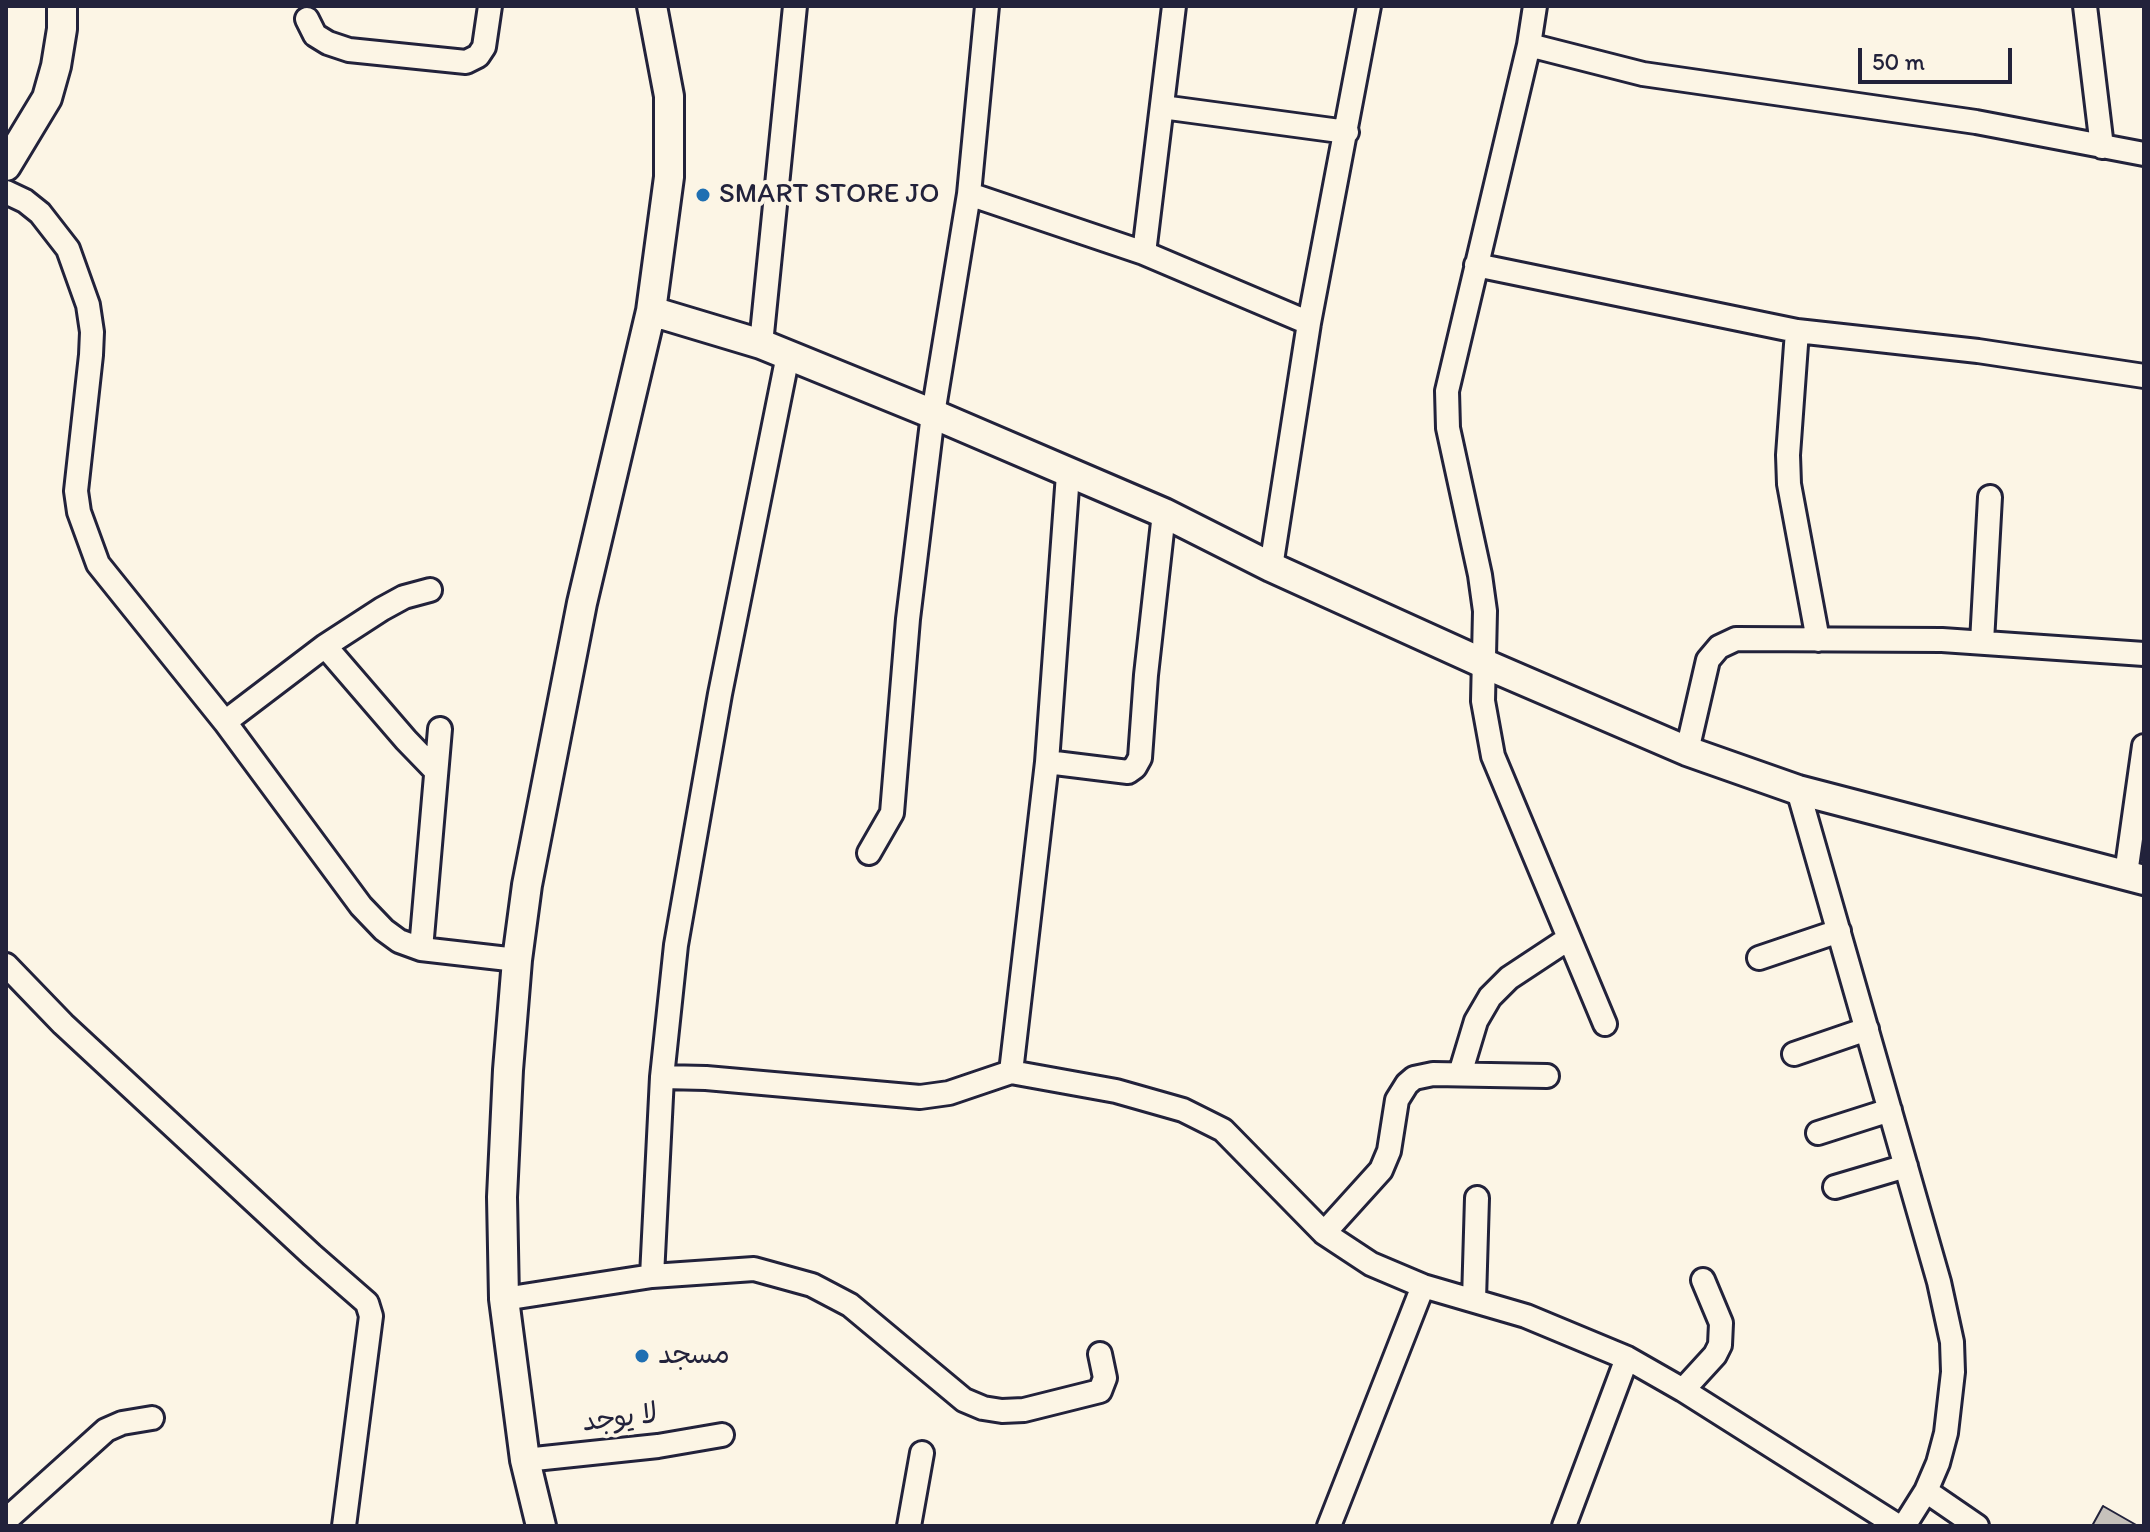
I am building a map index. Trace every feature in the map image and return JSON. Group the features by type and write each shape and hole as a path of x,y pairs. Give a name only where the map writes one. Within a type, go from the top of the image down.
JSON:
{"street":[{"path":"6,166 47,98 56,66 62,6"},
{"path":"307,19 315,35 349,50 466,62 478,56 484,47 490,6"},
{"path":"541,1526 525,1460 504,1299 502,1197 508,1070 527,885 582,603 651,311 669,177 670,135 669,96 652,6"},
{"path":"761,344 795,6"},
{"path":"869,853 892,813 908,619 933,414 969,194 987,6"},
{"path":"1144,253 1174,6"},
{"path":"1271,567 1309,323 1369,6"},
{"path":"1535,6 1529,45 1447,391 1447,417 1485,611 1483,701 1493,756 1605,1024"},
{"path":"2085,6 2102,147"},
{"path":"1529,45 1643,74 1976,122 2144,154"},
{"path":"1162,107 1347,132"},
{"path":"6,192 40,213 61,238 74,263 88,305 91,355 76,491 87,539 98,564 225,722 361,906 384,930 399,941 421,949 517,960"},
{"path":"969,194 1144,253 1309,323"},
{"path":"1476,265 1797,331 1978,351 2144,376"},
{"path":"651,311 761,344 933,414 1164,513 1271,567 1485,664 1687,751 1798,790 2135,877 2144,746"},
{"path":"1797,331 1788,455 1789,484 1818,640"},
{"path":"652,1276 662,1077 676,945 695,823 788,355"},
{"path":"1011,1072 1047,762 1068,474"},
{"path":"1982,642 1990,497"},
{"path":"1047,762 1128,772 1140,758 1164,513"},
{"path":"225,722 325,646 393,602 430,590"},
{"path":"1687,751 1706,668 1719,647 1736,639 1982,642 2144,654"},
{"path":"325,646 436,771"},
{"path":"421,949 440,729"},
{"path":"662,1077 706,1078 920,1097 949,1093 1011,1072 1116,1091 1183,1110 1223,1130 1324,1233 1371,1264 1423,1286 1526,1316 1627,1358 1901,1526 1926,1491 1938,1463 1951,1403 1952,1342 1947,1311 1798,790"},
{"path":"1759,958 1839,931"},
{"path":"1460,1074 1476,1021 1490,997 1509,978 1568,939"},
{"path":"6,965 63,1024 371,1309 344,1526"},
{"path":"1794,1054 1867,1029"},
{"path":"1324,1233 1381,1170 1389,1151 1397,1100 1407,1084 1423,1075 1547,1076"},
{"path":"1818,1133 1890,1110"},
{"path":"1835,1187 1906,1166"},
{"path":"1474,1300 1477,1198"},
{"path":"504,1299 652,1276 754,1269 812,1285 850,1305 964,1400 983,1408 1002,1411 1024,1410 1093,1395 1104,1385 1100,1354"},
{"path":"1683,1390 1715,1355 1720,1345 1721,1323 1703,1280"},
{"path":"1329,1526 1423,1286"},
{"path":"1564,1526 1627,1358"},
{"path":"6,1520 106,1430 122,1423 152,1418"},
{"name":"لا يوجد","path":"525,1460 658,1446 722,1435"},
{"path":"909,1526 922,1453"},
{"path":"1926,1491 1977,1526"}],"building":[{"path":"2103,1506 2138,1526 2092,1526"}],"place":[{"name":"SMART STORE JO","path":"703,195"},
{"name":"مسجد","path":"642,1356"}]}
